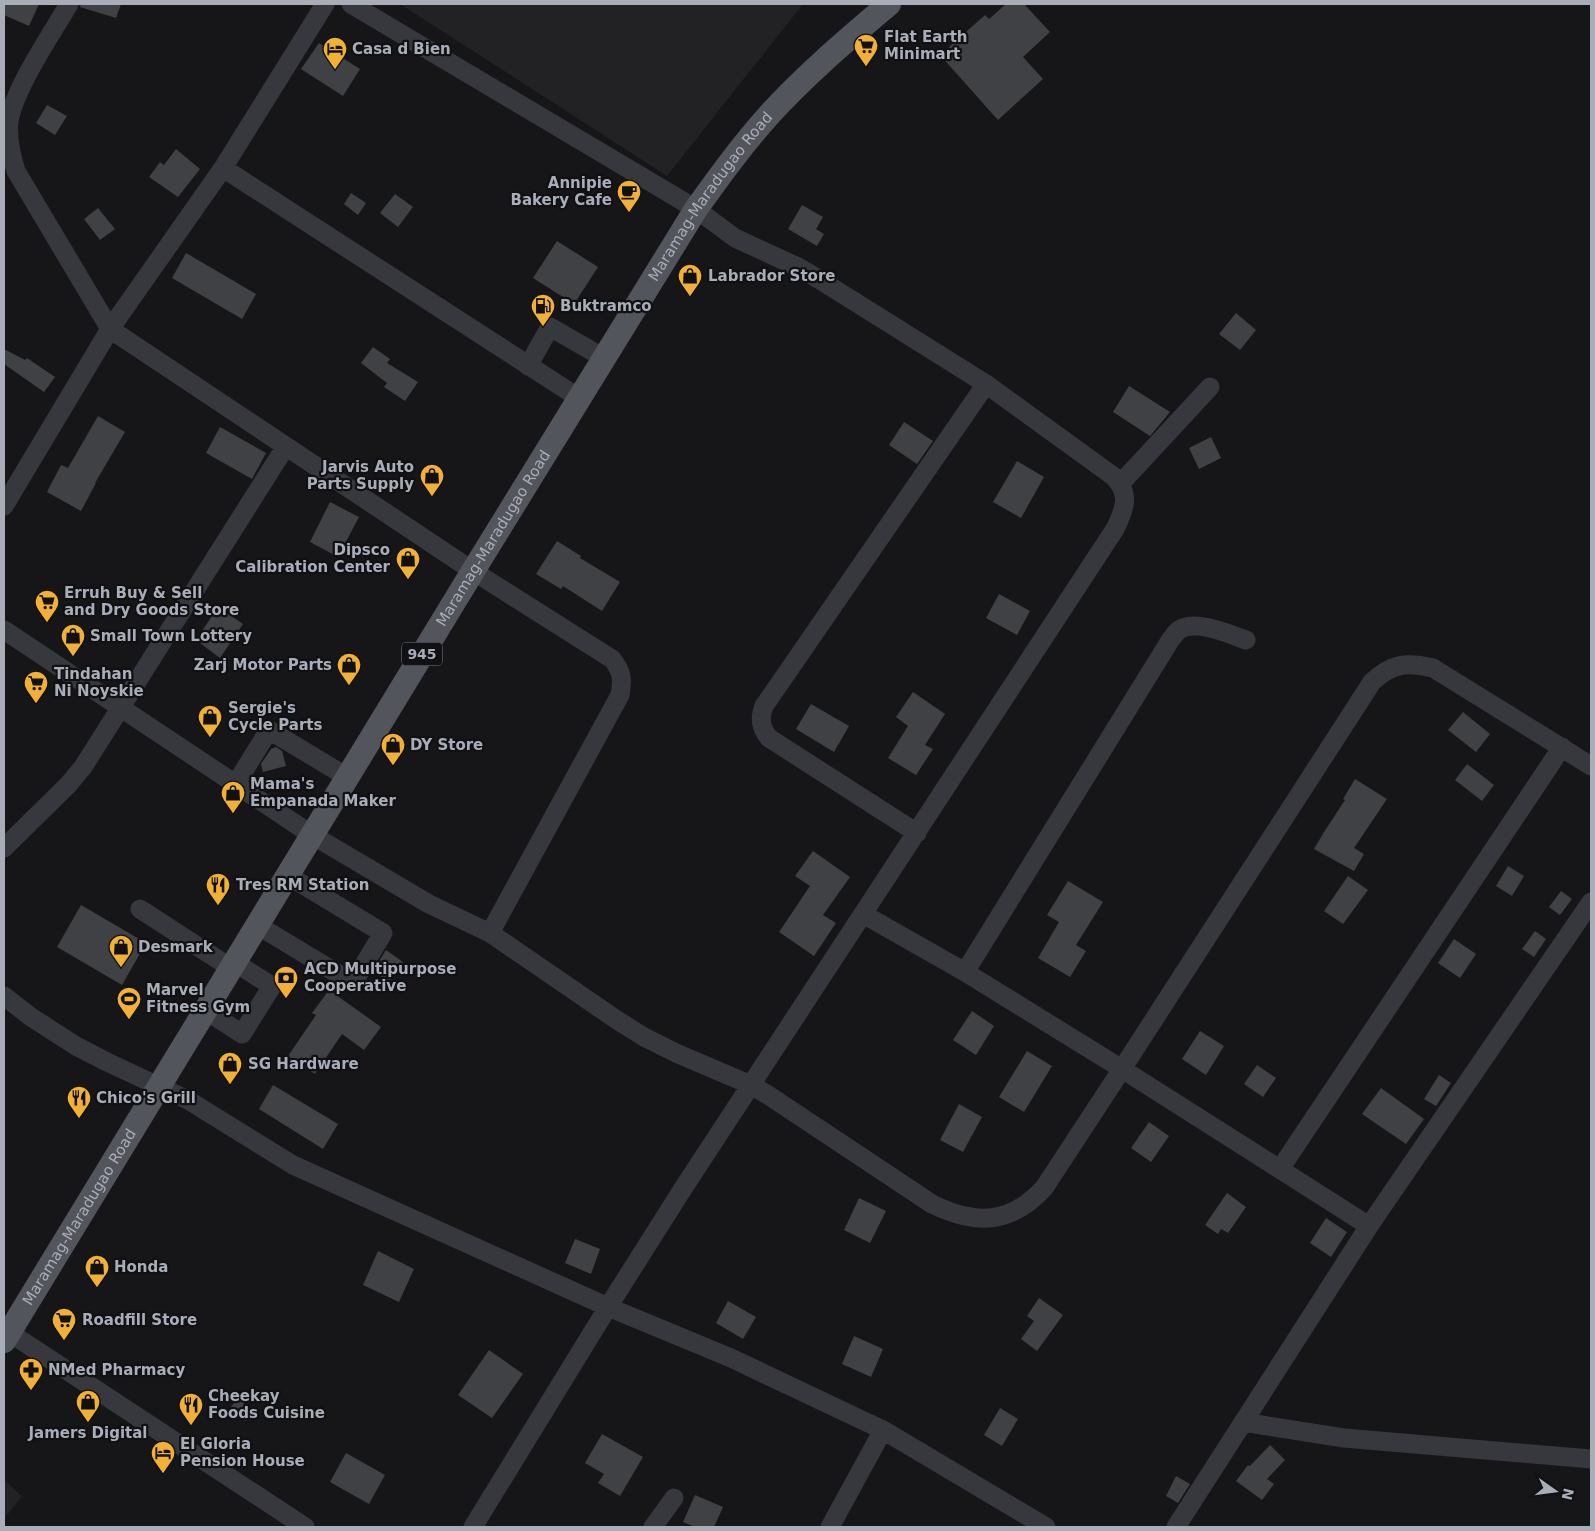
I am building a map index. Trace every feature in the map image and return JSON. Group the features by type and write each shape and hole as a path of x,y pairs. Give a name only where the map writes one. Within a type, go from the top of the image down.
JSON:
{"main road":[{"name":"Maramag-Maradugao Road","path":"6,1334 696,209 734,156 769,115 889,4"}],"street":[{"path":"69,4 12,107 9,123 9,145 16,171 110,329 473,570 612,659 618,666 623,684 620,695 490,933"},
{"path":"4,506 110,329 223,168 325,4"},
{"path":"352,4 696,209 735,238 798,267 986,384 1114,476 1121,483 1124,492 1122,515 1116,529 751,1085 608,1307 473,1527"},
{"path":"223,168 579,398"},
{"path":"528,366 550,327 604,358"},
{"path":"917,833 769,738 763,731 761,715 769,698 986,384"},
{"path":"1121,483 1210,387"},
{"path":"4,848 68,785 82,767 286,446"},
{"path":"965,972 1171,639 1179,630 1188,627 1202,627 1213,628 1246,640"},
{"path":"4,630 312,835 428,904 490,933 644,1037 676,1053 751,1085 790,1108 932,1204 948,1212 985,1220 1009,1214 1032,1200 1044,1188 1372,682 1383,672 1400,664 1433,668 1591,766"},
{"path":"236,784 269,730 347,777"},
{"path":"1280,1169 1562,747"},
{"path":"257,925 353,983 383,933 287,875"},
{"path":"1176,1527 1369,1226 1591,902"},
{"path":"140,909 233,965 272,986 242,1034 205,1010"},
{"path":"862,914 965,972 1369,1226"},
{"path":"4,996 31,1017 76,1046 188,1100 293,1165 608,1307 731,1358 883,1430 1046,1527"},
{"path":"6,1334 305,1527"},
{"path":"1243,1422 1344,1438 1591,1459"},
{"path":"830,1527 883,1430"},
{"path":"653,1527 674,1498"}],"shaded area":[{"path":"400,4 803,4 667,176"},
{"path":"4,1480 22,1496 4,1519"}],"building":[{"path":"4,4 39,4 29,26 4,15"},
{"path":"81,4 121,4 116,18 80,7"},
{"path":"1006,4 1024,4 1050,32 1023,57 1043,79 998,120 940,55 985,15 989,19"},
{"path":"319,43 360,69 343,96 301,69"},
{"path":"47,105 67,116 55,135 36,123"},
{"path":"176,149 200,169 178,197 149,177 160,162 164,165"},
{"path":"351,193 366,203 358,215 344,204"},
{"path":"395,194 413,207 398,227 380,213"},
{"path":"802,205 823,217 816,229 824,234 817,246 788,229"},
{"path":"98,208 115,229 100,240 84,219"},
{"path":"557,241 598,267 574,304 533,278"},
{"path":"186,253 256,294 242,319 172,278"},
{"path":"1236,313 1256,330 1240,350 1219,334"},
{"path":"373,347 390,359 387,363 418,382 405,401 384,387 387,383 361,363"},
{"path":"4,349 25,360 27,358 55,377 44,392 4,364"},
{"path":"1129,386 1170,412 1150,436 1113,412"},
{"path":"98,416 125,432 81,511 47,492 61,465 68,468"},
{"path":"904,422 933,441 917,464 889,445"},
{"path":"220,427 266,453 252,479 206,453"},
{"path":"1211,437 1221,458 1199,469 1189,448"},
{"path":"1017,461 1044,477 1021,518 993,502"},
{"path":"330,502 359,517 338,557 310,542"},
{"path":"557,541 581,556 580,558 620,582 602,611 563,586 561,589 536,574"},
{"path":"999,594 1030,611 1017,635 986,618"},
{"path":"218,607 243,624 220,658 196,640"},
{"path":"913,692 945,714 925,745 933,749 916,775 888,758 908,726 896,717"},
{"path":"811,704 849,726 834,752 796,729"},
{"path":"1463,712 1490,734 1476,752 1448,730"},
{"path":"276,747 282,751 286,766 263,772 261,764 271,749"},
{"path":"1467,764 1494,785 1482,801 1455,780"},
{"path":"1355,779 1387,799 1354,848 1364,854 1354,871 1314,849 1345,800 1343,799"},
{"path":"813,851 850,877 823,915 836,923 814,956 779,932 810,886 795,876"},
{"path":"1508,866 1524,876 1512,896 1496,886"},
{"path":"1348,876 1368,890 1343,924 1324,911"},
{"path":"1068,881 1103,902 1076,945 1086,951 1070,977 1038,958 1059,922 1047,915"},
{"path":"1561,891 1572,899 1560,915 1549,907"},
{"path":"81,905 146,943 122,985 57,947"},
{"path":"1535,931 1546,939 1534,957 1522,949"},
{"path":"1454,939 1476,954 1460,978 1438,963"},
{"path":"386,950 403,962 389,982 373,971"},
{"path":"329,990 381,1027 364,1050 342,1034 315,1074 288,1056 316,1015 312,1013"},
{"path":"972,1011 994,1026 976,1055 953,1040"},
{"path":"1200,1031 1224,1046 1206,1075 1182,1059"},
{"path":"1027,1051 1052,1066 1024,1112 999,1097"},
{"path":"1257,1065 1276,1078 1263,1097 1244,1084"},
{"path":"1439,1075 1451,1083 1436,1106 1424,1099"},
{"path":"273,1085 338,1124 323,1149 259,1109"},
{"path":"1381,1088 1424,1119 1406,1144 1362,1114"},
{"path":"959,1104 982,1117 963,1152 940,1140"},
{"path":"1149,1122 1169,1136 1151,1162 1131,1148"},
{"path":"1227,1193 1246,1207 1228,1233 1221,1229 1218,1234 1205,1225"},
{"path":"859,1198 886,1211 870,1243 844,1230"},
{"path":"1326,1218 1347,1232 1331,1257 1310,1243"},
{"path":"575,1239 600,1249 591,1274 565,1263"},
{"path":"378,1251 414,1269 399,1302 363,1285"},
{"path":"1039,1298 1063,1315 1037,1351 1021,1339 1034,1321 1027,1316"},
{"path":"728,1301 756,1317 743,1339 716,1323"},
{"path":"854,1336 883,1349 871,1377 842,1364"},
{"path":"489,1350 523,1374 492,1418 458,1395"},
{"path":"238,1398 253,1411 245,1421 230,1408"},
{"path":"1000,1408 1018,1419 1002,1446 984,1435"},
{"path":"602,1434 643,1457 620,1496 598,1483 604,1474 585,1463"},
{"path":"1270,1445 1285,1460 1267,1479 1274,1484 1262,1500 1236,1481 1248,1465 1250,1466"},
{"path":"346,1453 385,1475 369,1504 330,1482"},
{"path":"1176,1476 1190,1484 1178,1503 1166,1496"},
{"path":"695,1495 723,1507 714,1527 695,1527 683,1522"}],"place":[{"name":"Flat Earth Minimart","path":"866,67"},
{"name":"Casa d Bien","path":"335,70"},
{"name":"Annipie Bakery Cafe","path":"629,213"},
{"name":"Labrador Store","path":"690,297"},
{"name":"Buktramco","path":"543,327"},
{"name":"Jarvis Auto Parts Supply","path":"432,497"},
{"name":"Dipsco Calibration Center","path":"408,580"},
{"name":"Erruh Buy & Sell and Dry Goods Store","path":"47,623"},
{"name":"Small Town Lottery","path":"73,657"},
{"name":"Zarj Motor Parts","path":"349,686"},
{"name":"Tindahan Ni Noyskie","path":"36,704"},
{"name":"Sergie's Cycle Parts","path":"210,738"},
{"name":"DY Store","path":"393,766"},
{"name":"Mama's Empanada Maker","path":"233,814"},
{"name":"Tres RM Station","path":"218,906"},
{"name":"Desmark","path":"121,968"},
{"name":"ACD Multipurpose Cooperative","path":"286,999"},
{"name":"Marvel Fitness Gym","path":"129,1020"},
{"name":"SG Hardware","path":"230,1085"},
{"name":"Chico's Grill","path":"79,1119"},
{"name":"Honda","path":"97,1288"},
{"name":"Roadfill Store","path":"64,1341"},
{"name":"NMed Pharmacy","path":"31,1391"},
{"name":"Jamers Digital","path":"88,1423"},
{"name":"Cheekay Foods Cuisine","path":"191,1426"},
{"name":"El Gloria Pension House","path":"163,1474"}]}
